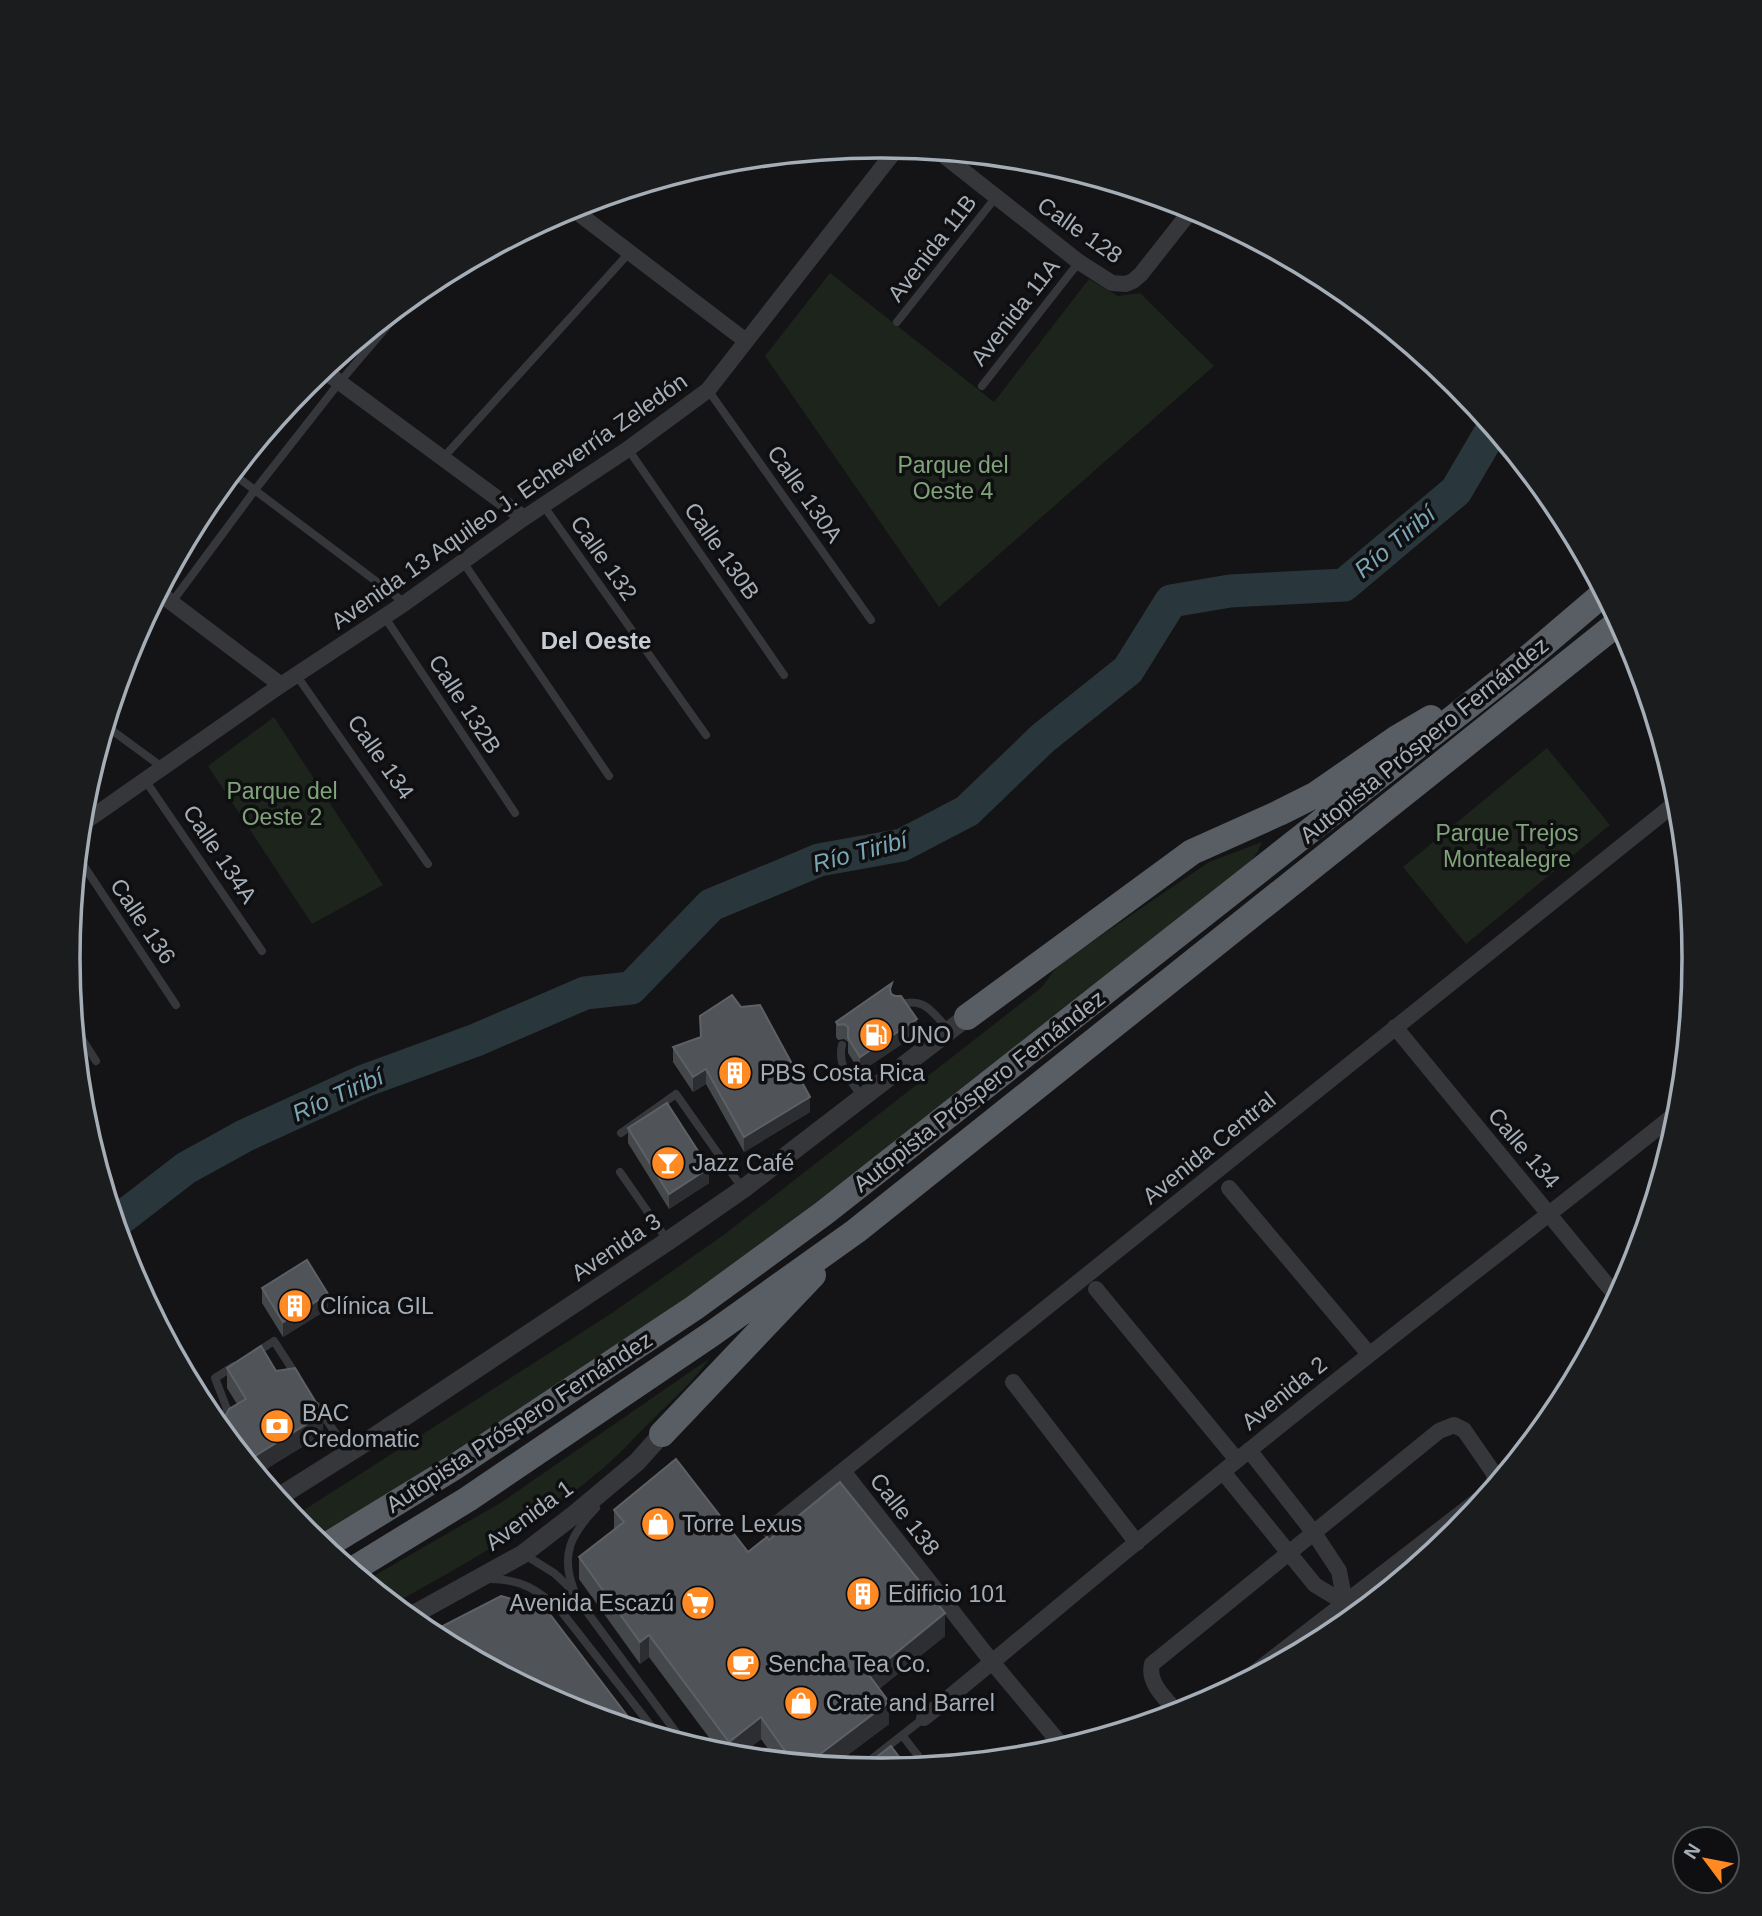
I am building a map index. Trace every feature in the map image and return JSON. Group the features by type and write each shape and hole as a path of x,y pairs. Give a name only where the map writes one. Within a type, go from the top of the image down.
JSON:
{"highway":[{"name":"Autopista Próspero Fernández","path":"333,1541 453,1468 694,1308 824,1213 1509,674 1597,600"},
{"name":"Autopista Próspero Fernández","path":"360,1565 468,1499 713,1333 856,1231 1610,629"},
{"path":"958,1024 1192,852 1315,795 1397,738 1509,674"},
{"path":"663,1434 856,1231"}],"street":[{"name":"Avenida 13 Aquileo J. Echeverría Zeledón","path":"94,816 628,449 708,390 889,158"},
{"name":"Calle 128","path":"950,161 1079,262 1112,283 1126,284 1141,274 1186,217"},
{"path":"581,216 746,341"},
{"path":"331,377 524,518"},
{"path":"166,599 281,685"},
{"name":"Avenida Central","path":"769,1530 1667,810"},
{"name":"Avenida 3","path":"285,1492 349,1453 743,1189 958,1024"},
{"name":"Calle 134","path":"1395,1027 1610,1288"},
{"name":"Avenida 2","path":"924,1718 1243,1455 1664,1123"},
{"path":"1228,1188 1369,1354"},
{"path":"1096,1289 1314,1533 1339,1571 1349,1607"},
{"path":"1013,1382 1137,1543"},
{"path":"1171,1704 1153,1682 1150,1673 1152,1664 1439,1431 1454,1425 1464,1430 1493,1473"},
{"name":"Avenida 1","path":"419,1612 523,1554 637,1462 663,1434"},
{"name":"Calle 138","path":"843,1471 992,1662 1056,1739"},
{"path":"1223,1472 1315,1585 1348,1608"},
{"path":"1386,1578 1418,1551"}],"lane":[{"name":"Avenida 11B","path":"897,322 996,197"},
{"path":"443,458 629,253"},
{"name":"Avenida 11A","path":"982,386 1079,262"},
{"path":"169,594 381,333"},
{"name":"Calle 130A","path":"708,390 871,620"},
{"name":"Calle 130B","path":"628,449 783,676"},
{"path":"240,479 405,603"},
{"name":"Calle 132","path":"544,505 706,735"},
{"path":"463,562 609,776"},
{"name":"Calle 132B","path":"384,616 515,813"},
{"name":"Calle 134","path":"297,676 428,864"},
{"path":"114,732 162,768"},
{"name":"Calle 134A","path":"145,780 262,951"},
{"name":"Calle 136","path":"86,868 176,1005"},
{"path":"896,1004 910,1000 958,1024"},
{"path":"85,1044 96,1060"},
{"path":"842,1045 840,1058 862,1097"},
{"path":"621,1133 676,1094 743,1189"},
{"path":"621,1172 668,1241"},
{"path":"250,1356 274,1341 304,1386"},
{"path":"225,1417 227,1409 215,1378 239,1363"},
{"path":"311,1397 349,1453"},
{"path":"578,1600 569,1578 567,1564 570,1546 579,1525 637,1462"},
{"path":"523,1554 539,1562 566,1585 675,1731"},
{"path":"480,1579 503,1579 525,1584 544,1595 561,1611 649,1724"},
{"path":"873,1758 924,1718"},
{"path":"902,1735 919,1757"}],"green space":[{"name":"Parque del Oeste 4","path":"830,273 994,402 1089,279 1118,296 1140,293 1214,366 939,607 765,356"},
{"name":"Parque del Oeste 2","path":"274,717 383,885 312,924 208,766"},
{"name":"Parque Trejos Montealegre","path":"1547,748 1610,825 1466,944 1403,867"},
{"path":"1262,842 1246,868 744,1263 395,1493 325,1533 303,1511 612,1313 725,1234 1042,987 1058,965 1209,862"},
{"path":"710,1358 682,1391 608,1464 526,1525 402,1599 373,1576 502,1502"}],"building":[{"name":"UNO","path":"892,983 891,994 901,996 917,1019 860,1057 848,1038 848,1027 836,1022"},
{"name":"PBS Costa Rica","path":"732,995 741,1007 760,1005 810,1097 744,1137 706,1069 693,1077 673,1047 701,1037 700,1016"},
{"name":"Jazz Café","path":"667,1103 709,1168 669,1194 628,1128"},
{"path":"307,1260 328,1294 283,1322 262,1288"},
{"name":"BAC Credomatic","path":"261,1346 276,1371 295,1368 323,1414 255,1456 224,1416 229,1409 246,1399 227,1368"},
{"name":"Avenida Escazú","path":"676,1459 748,1552 767,1537 769,1540 840,1482 945,1613 869,1675 889,1702 818,1756 787,1753 761,1717 729,1742 649,1635 640,1642 579,1557 624,1522 614,1510"},
{"path":"501,1596 546,1609 628,1717 575,1698 527,1676 441,1627"},
{"path":"891,1746 900,1758 881,1758 875,1758"}],"waterway":[{"name":"Río Tiribí","path":"123,1216 186,1168 244,1136 364,1081 476,1040 585,993 631,988 711,905 819,860 902,845 967,811 1043,738 1128,670 1171,601 1230,591 1344,585 1456,491 1488,436"}],"place":[{"name":"UNO","path":"876,1035"},
{"name":"PBS Costa Rica","path":"735,1073"},
{"name":"Jazz Café","path":"668,1163"},
{"name":"Clínica GIL","path":"295,1306"},
{"name":"BAC Credomatic","path":"277,1426"},
{"name":"Torre Lexus","path":"658,1524"},
{"name":"Edificio 101","path":"863,1594"},
{"name":"Avenida Escazú","path":"698,1603"},
{"name":"Sencha Tea Co.","path":"743,1664"},
{"name":"Crate and Barrel","path":"801,1703"}],"district":[{"name":"Del Oeste","path":"596,641"}]}
